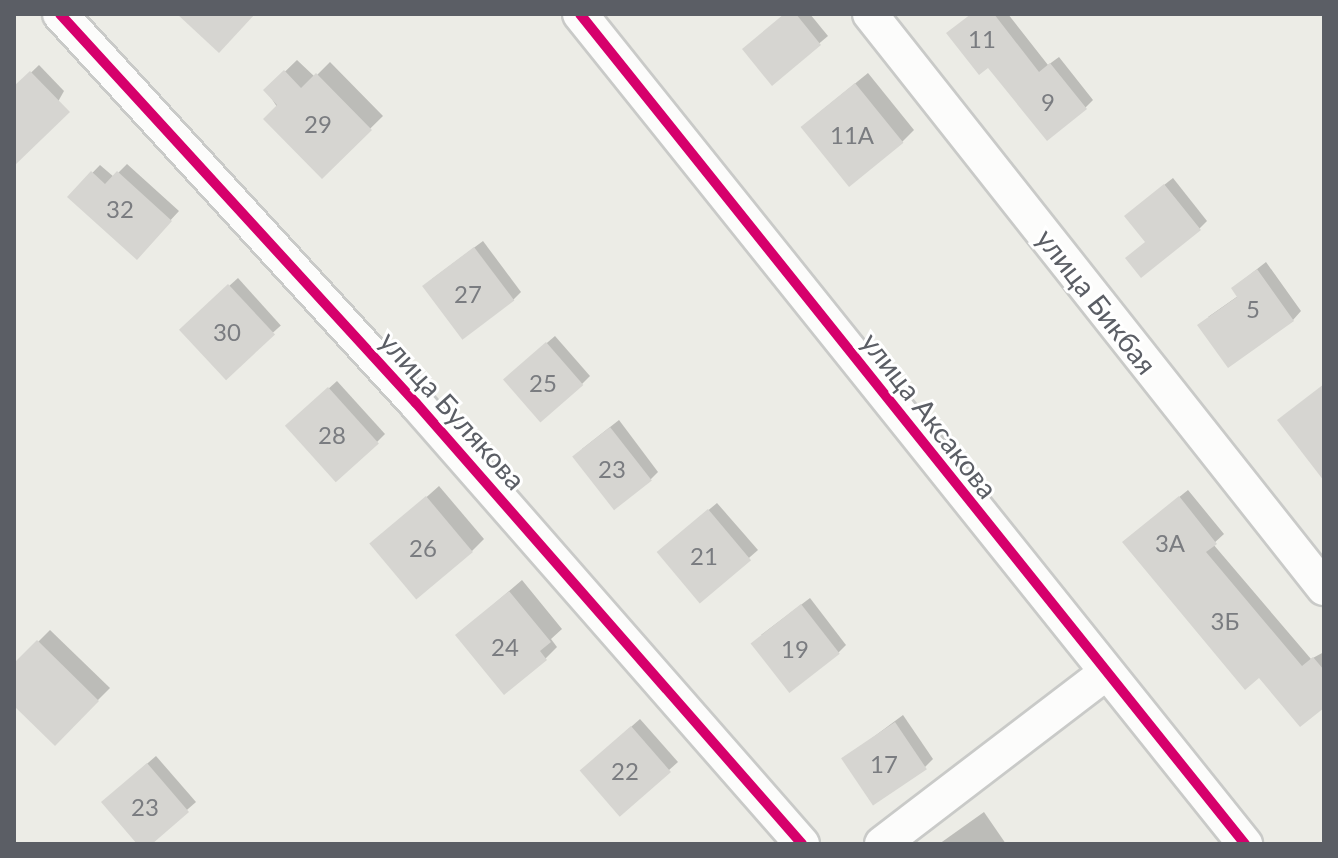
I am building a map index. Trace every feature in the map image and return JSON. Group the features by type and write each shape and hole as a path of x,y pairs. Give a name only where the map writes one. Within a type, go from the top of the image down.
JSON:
{"street":[{"name":"улица Булякова","path":"60,14 416,403 802,844"},
{"name":"улица Аксакова","path":"580,14 1104,674 1245,844"},
{"name":"улица Бикбая","path":"870,14 1324,588"},
{"path":"882,844 1104,674"}],"building":[{"path":"177,14 255,14 219,53"},
{"path":"784,14 796,14 821,45 772,86 742,49"},
{"path":"971,14 994,14 1039,72 1050,63 1087,109 1047,141 988,68 979,75 946,33"},
{"path":"284,70 301,88 316,73 372,130 322,179 263,119 277,105 263,90"},
{"path":"30,71 70,112 14,166 14,86"},
{"path":"855,83 903,143 849,187 801,127"},
{"path":"91,171 105,184 117,171 172,221 137,260 67,197"},
{"path":"1164,184 1201,230 1141,278 1125,258 1145,242 1124,216"},
{"path":"474,247 514,301 462,340 422,286"},
{"path":"1257,269 1294,321 1228,368 1197,325 1237,297 1231,288"},
{"path":"228,284 275,334 226,380 179,330"},
{"path":"546,342 583,385 540,422 503,379"},
{"path":"1324,384 1324,481 1277,420"},
{"path":"328,387 379,443 336,482 285,426"},
{"path":"610,427 652,481 614,510 572,457"},
{"path":"426,496 473,552 416,599 369,544"},
{"path":"1179,496 1217,544 1206,552 1302,666 1313,657 1324,670 1324,708 1300,727 1259,678 1245,690 1122,542"},
{"path":"708,509 751,560 700,603 657,552"},
{"path":"509,591 551,642 540,651 547,660 504,695 455,635"},
{"path":"801,604 840,654 789,693 751,643"},
{"path":"37,640 99,701 55,746 14,706 14,663"},
{"path":"895,722 927,769 873,806 841,758"},
{"path":"631,726 671,772 620,817 580,771"},
{"path":"147,763 189,812 152,844 137,844 101,802"}],"cycle path":[{"path":"60,14 416,403 802,844"},
{"path":"580,14 1245,844"}]}
